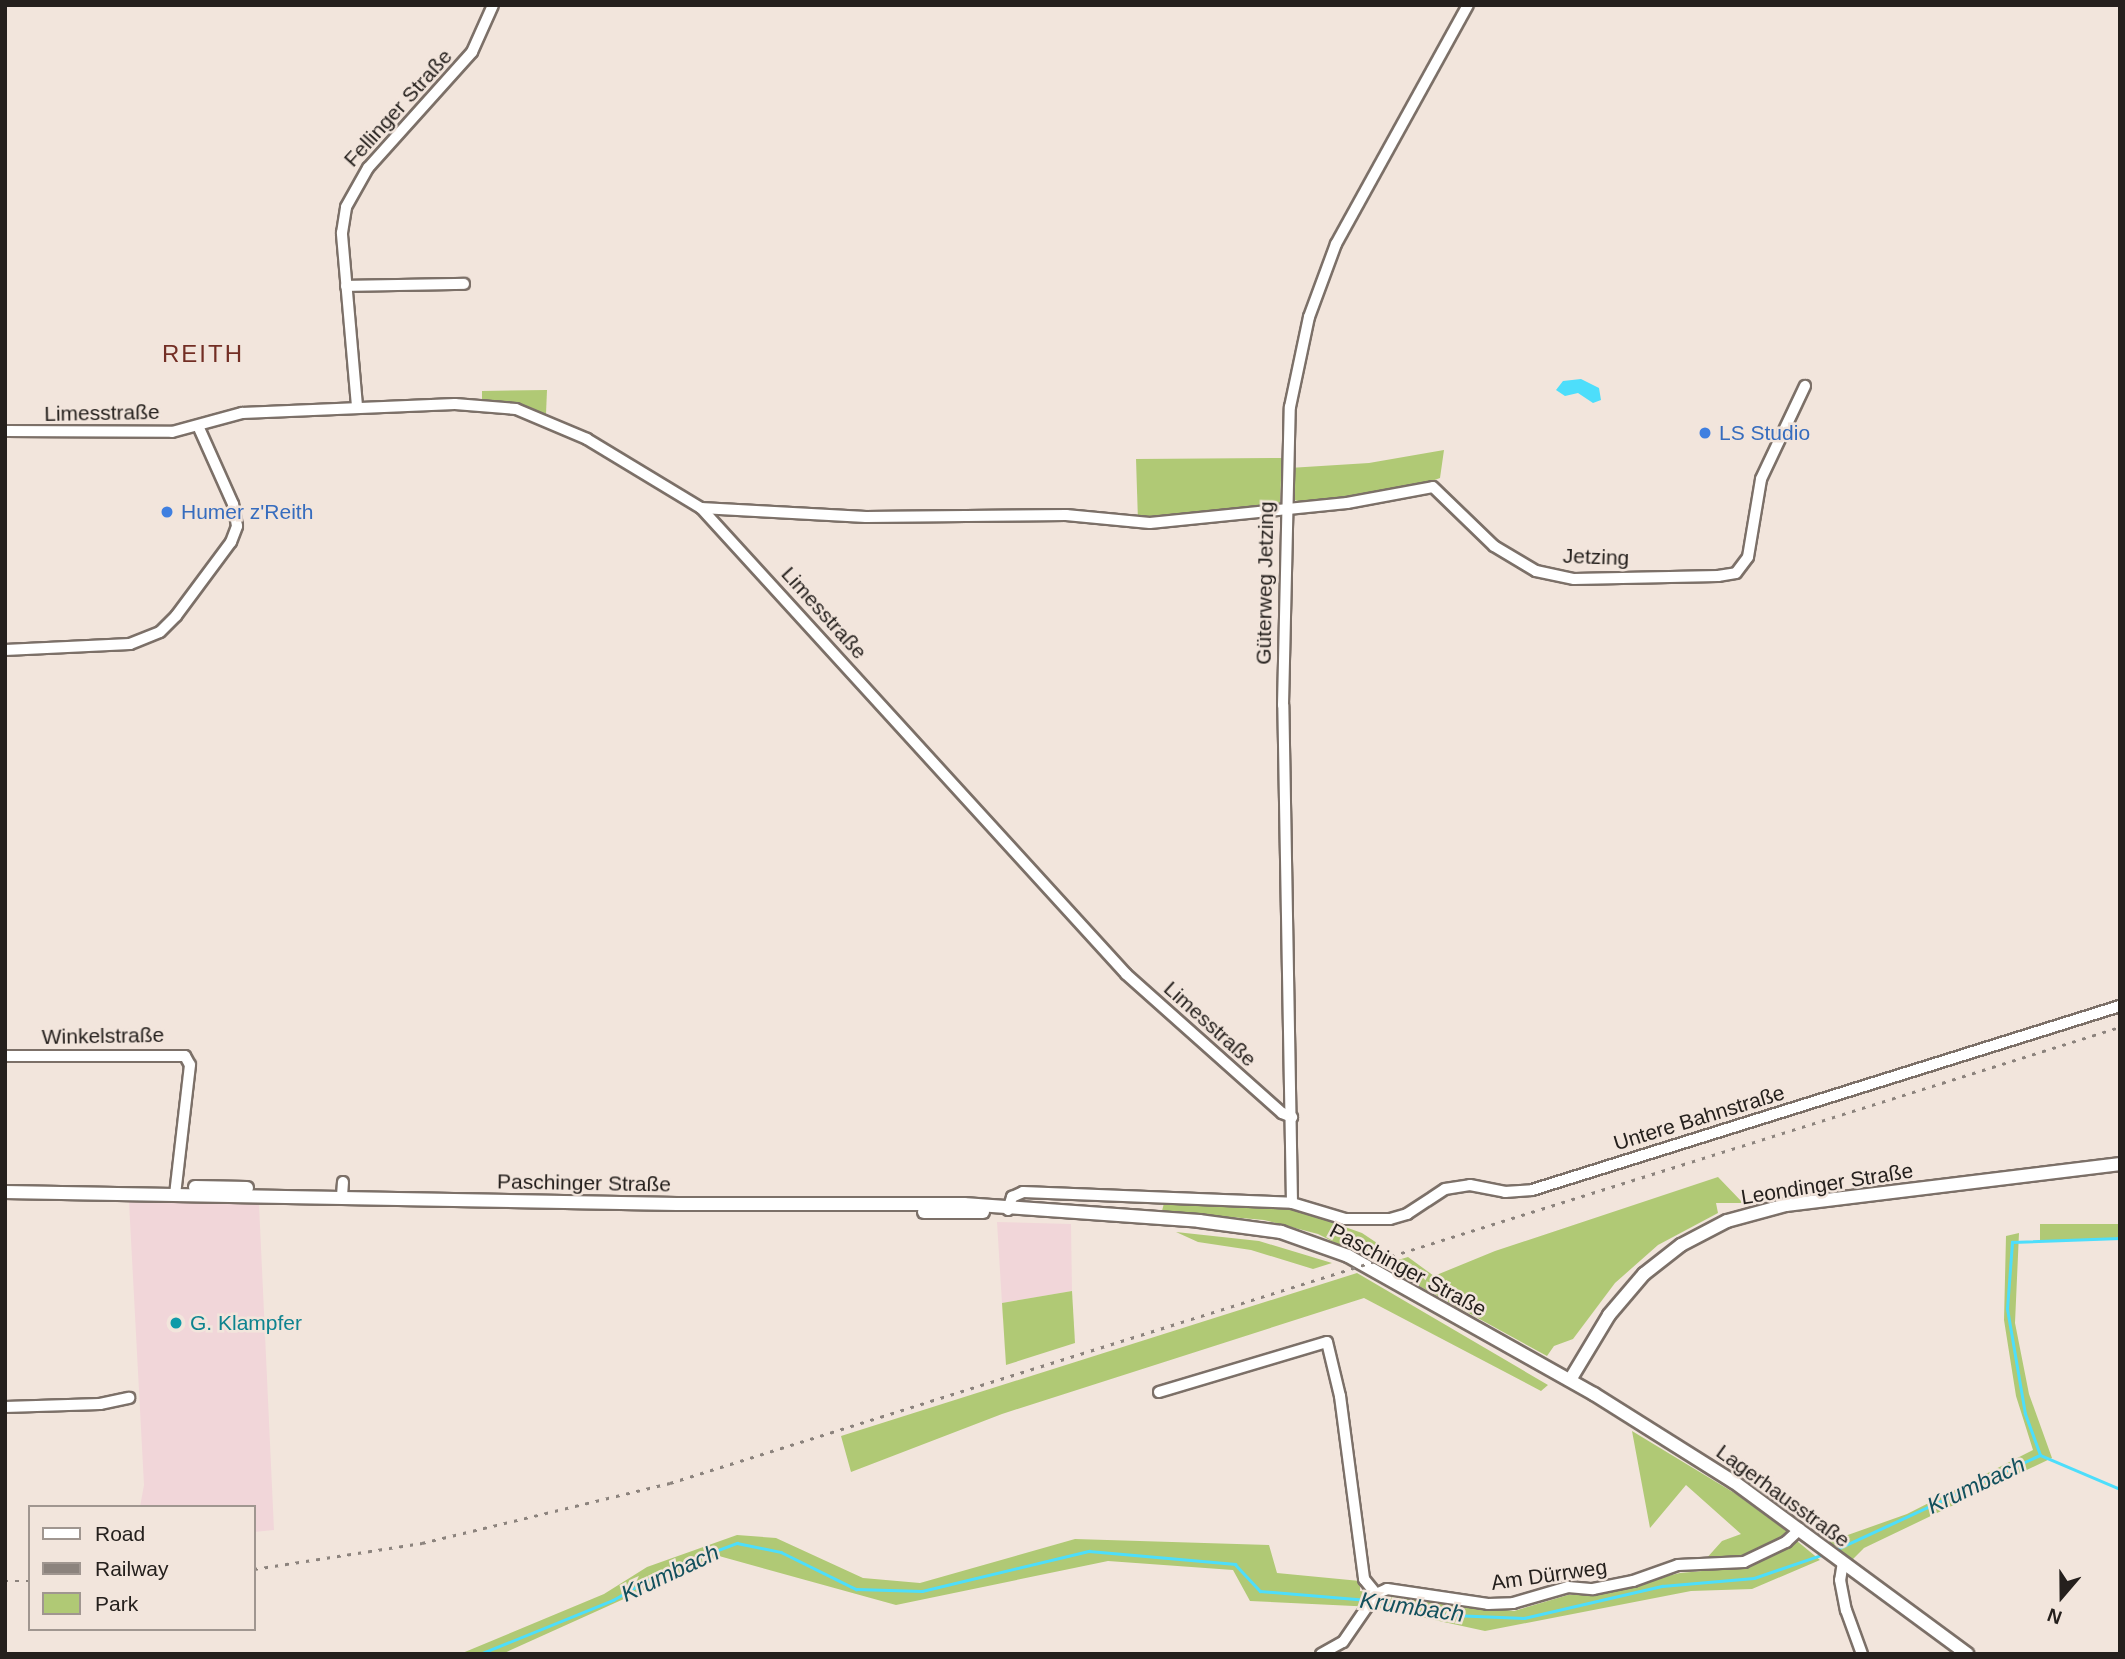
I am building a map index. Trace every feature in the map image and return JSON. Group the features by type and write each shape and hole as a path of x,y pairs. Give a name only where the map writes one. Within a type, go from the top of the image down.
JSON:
{"street":[{"name":"Fellinger Straße","path":"357,406 342,233 354,187 472,52 493,5"},
{"name":"Güterweg Jetzing","path":"1292,1203 1284,805 1286,511 1293,388 1325,270 1362,193 1468,5"},
{"path":"346,286 464,284"},
{"name":"Jetzing","path":"1286,511 1433,487 1494,546 1545,573 1601,579 1736,573 1748,557 1761,479 1805,386"},
{"name":"Limesstraße","path":"5,431 172,432 199,428 242,413 357,406 478,405 531,413 587,439 701,508 1126,974 1282,1113 1292,1117"},
{"path":"5,650 130,644 160,632 176,616 231,542 237,526 233,505 199,428"},
{"path":"701,508 866,517 1066,515 1150,523 1286,511"},
{"name":"Untere Bahnstraße","path":"1008,1210 1012,1197 1023,1192 1292,1203 1332,1217 1367,1221 1407,1214 1431,1195 1454,1187 1522,1192 2120,1006"},
{"name":"Winkelstraße","path":"5,1056 185,1056 190,1065 175,1192"},
{"name":"Leondinger Straße","path":"1570,1380 1609,1315 1644,1274 1681,1245 1727,1221 1786,1205 2120,1164"},
{"path":"342,1196 343,1182"},
{"name":"Paschinger Straße","path":"5,1192 156,1193 226,1186 296,1195 872,1206 964,1213 1008,1210 1235,1224 1302,1238 1360,1262 1570,1380"},
{"path":"1159,1392 1327,1342 1344,1422 1364,1579 1376,1594 1348,1637 1321,1654"},
{"name":"Lagerhausstraße","path":"1570,1380 1699,1459 1800,1529 1967,1654"},
{"path":"5,1407 100,1404 128,1398"},
{"name":"Am Dürrweg","path":"1376,1594 1387,1589 1488,1604 1513,1603 1568,1587 1593,1589 1633,1581 1678,1565 1744,1562 1786,1542 1800,1529"},
{"path":"1838,1558 1846,1610 1862,1654"}],"shaded area":[{"path":"129,1202 259,1204 274,1530 256,1532 256,1505 140,1505 144,1485"},
{"path":"997,1222 1071,1224 1072,1291 1002,1303"}],"green space":[{"path":"547,390 546,414 482,401 482,391"},
{"path":"1444,450 1440,478 1421,485 1358,498 1305,503 1291,499 1289,468 1369,463"},
{"path":"1282,458 1280,504 1274,509 1138,521 1136,459"},
{"path":"1718,1177 1743,1203 1716,1203 1718,1213 1658,1245 1615,1283 1573,1339 1554,1346 1547,1356 1381,1265 1408,1257 1434,1276 1495,1251"},
{"path":"1164,1203 1265,1205 1297,1210 1362,1233 1380,1245 1359,1255 1318,1234 1264,1220 1162,1211"},
{"path":"2040,1224 2120,1224 2120,1240 2040,1240"},
{"path":"1176,1232 1259,1241 1332,1263 1313,1269 1251,1250 1198,1242"},
{"path":"2019,1233 2015,1323 2029,1394 2052,1458 1864,1548 1851,1561 1828,1542 1907,1514 2033,1450 2016,1396 2004,1320 2006,1236"},
{"path":"1357,1273 1548,1385 1541,1391 1364,1298 1002,1414 851,1472 841,1436"},
{"path":"1072,1291 1075,1343 1006,1365 1002,1303"},
{"path":"1632,1431 1736,1494 1788,1532 1785,1537 1745,1556 1705,1560 1722,1541 1741,1534 1686,1485 1650,1528"},
{"path":"737,1535 776,1538 863,1578 920,1583 1075,1539 1269,1545 1277,1573 1360,1581 1360,1591 1514,1611 1568,1595 1594,1594 1680,1573 1736,1568 1760,1562 1797,1541 1820,1560 1752,1589 1691,1591 1485,1631 1375,1607 1250,1601 1233,1570 1108,1561 896,1605 719,1556 502,1654 460,1654 604,1594 647,1567"}],"water":[{"path":"1581,379 1599,388 1601,400 1593,403 1578,393 1565,396 1556,390 1563,381"}],"waterway":[{"name":"Krumbach","path":"1833,1551 2040,1455 2025,1414 2007,1309 2012,1242 2120,1238"},
{"path":"2040,1455 2120,1489"},
{"name":"Krumbach","path":"480,1654 613,1600 667,1569 737,1543 781,1552 856,1589 922,1591 1089,1551 1235,1564 1260,1591 1368,1600"},
{"name":"Krumbach","path":"1374,1601 1428,1614 1524,1618 1662,1586 1754,1578 1824,1554"}],"railway":[{"path":"256,1569 422,1543 670,1483 2120,1027"},
{"path":"5,1581 28,1581"}],"place":[{"name":"LS Studio","path":"1705,433"},
{"name":"Humer z'Reith","path":"167,512"},
{"name":"G. Klampfer","path":"176,1323"}],"district":[{"name":"REITH","path":"203,354"}]}
